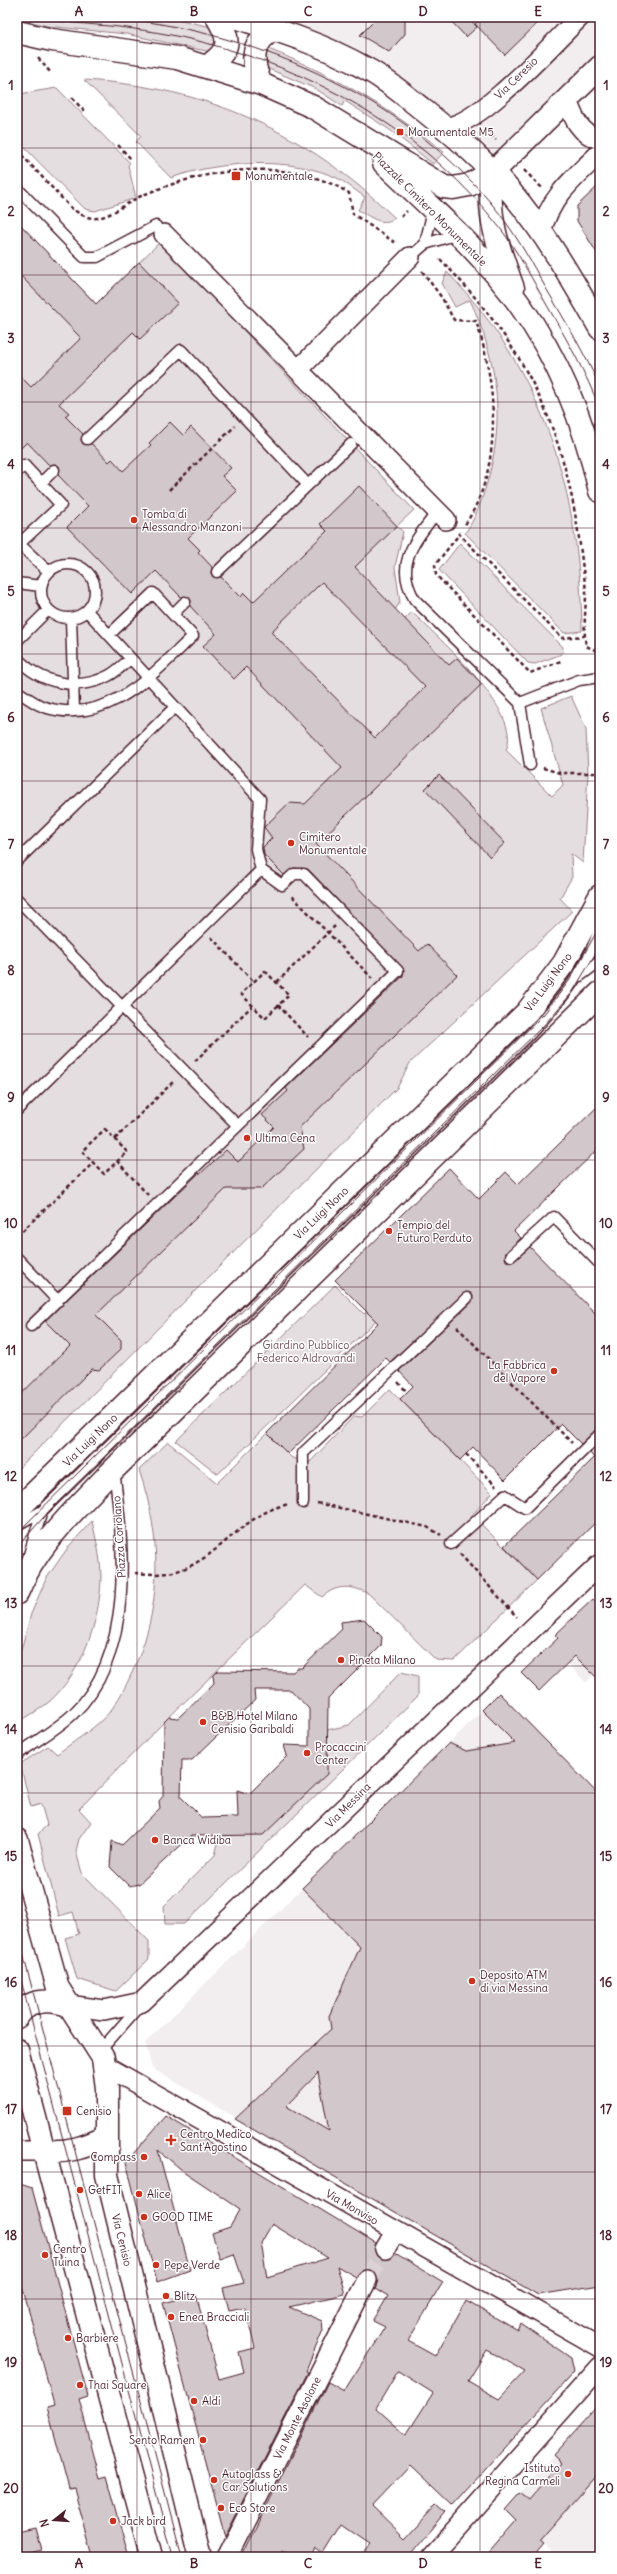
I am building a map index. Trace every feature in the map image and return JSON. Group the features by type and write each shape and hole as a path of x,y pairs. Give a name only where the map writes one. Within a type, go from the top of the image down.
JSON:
{"main road":[{"path":"208,66 222,56 228,40 226,32 217,17"},
{"path":"236,17 307,40 366,68 445,127 493,172 518,202 540,233 600,328"},
{"path":"261,84 256,71 255,48 263,36 274,29"},
{"name":"Piazzale Cimitero Monumentale","path":"17,32 52,40 164,55 208,66 261,84 313,107 427,178 448,188 473,183 493,172"},
{"path":"493,172 600,67"},
{"name":"Piazzale Cimitero Monumentale","path":"351,132 458,234 494,273 520,306 567,389 585,437 600,491"},
{"name":"Piazzale Cimitero Monumentale","path":"493,172 490,189 491,218 499,248 520,306"},
{"name":"Via Luigi Nono","path":"17,1510 526,1012 564,963 600,896"},
{"path":"19,1588 46,1541 114,1470 600,993"},
{"name":"Via Cenisio","path":"17,1840 49,1962 58,1988 102,2058 107,2088 107,2175 200,2557"},
{"path":"17,2017 24,2008 36,2002 48,2001 68,2005"},
{"path":"17,2050 152,2557"},
{"path":"45,2151 66,2152 92,2144 106,2137"}],"street":[{"name":"Via Ceresio","path":"445,127 459,125 481,111 580,17"},
{"path":"567,100 579,126 587,134 600,139"},
{"path":"540,233 546,215 555,198 600,153"},
{"path":"156,230 298,370 356,439 437,519"},
{"path":"298,370 410,257"},
{"name":"Via Messina","path":"142,2002 530,1633 600,1564"},
{"path":"68,2005 104,2010 142,2002"},
{"name":"Via Monviso","path":"102,2058 395,2232 600,2347"},
{"path":"17,2151 45,2151"},
{"path":"385,2249 395,2232"},
{"name":"Via Monte Asolone","path":"227,2557 367,2280"},
{"path":"580,2336 600,2332"},
{"path":"431,2557 600,2366"}],"lane":[{"path":"17,188 84,257 97,257 156,230"},
{"path":"425,244 434,210"},
{"path":"410,257 425,244 458,234"},
{"path":"87,439 181,350 308,485"},
{"path":"216,572 356,439"},
{"path":"17,472 24,465 61,505 18,543 49,572"},
{"path":"41,483 54,470"},
{"path":"437,519 413,545 404,569 407,587 415,600 520,703 530,765"},
{"path":"66,564 75,565 87,572 94,584 94,594 87,610 71,618 59,617 48,610 41,595 41,586 49,572 66,564"},
{"path":"17,583 41,586"},
{"path":"17,691 43,707 74,711 101,707 126,696 148,679 193,636 153,593 109,635"},
{"path":"173,614 186,602"},
{"path":"17,641 48,610"},
{"path":"31,1326 398,971 304,874 294,874 282,885 261,870 256,849 260,799 174,708 87,610"},
{"path":"71,618 74,711"},
{"path":"17,658 43,678 64,684 84,684 108,676 130,659"},
{"path":"520,703 579,680 600,677"},
{"path":"17,861 174,708"},
{"path":"17,1110 122,1006 203,929 261,870"},
{"path":"17,899 238,1126"},
{"path":"17,1525 42,1511 530,1034 556,1006 577,978 593,948 600,926"},
{"path":"577,978 600,961"},
{"path":"511,1256 554,1217 600,1264"},
{"path":"17,1258 58,1301"},
{"path":"303,1503 303,1453 467,1298"},
{"path":"451,1544 505,1495 525,1508 600,1434"},
{"name":"Piazza Coriolano","path":"17,1755 57,1728 74,1713 90,1694 103,1670 112,1645 123,1572 114,1470"},
{"path":"19,1588 42,1511"},
{"name":"Via Messina","path":"102,2058 142,2002"}],"path":[{"path":"72,98 86,113"},
{"path":"118,146 132,160"},
{"path":"17,150 72,209 82,216 96,218 107,216 139,197 186,180 231,171 258,170 285,173 337,186 349,194 353,214"},
{"path":"440,259 471,290 510,342 542,400 564,462 578,527 586,591 584,636 586,646 600,652"},
{"path":"454,320 476,321 488,363 493,416 492,443 483,483 468,520 435,565 436,575 530,673 561,661"},
{"path":"169,490 244,417"},
{"path":"437,519 459,534 562,638 584,636"},
{"path":"530,765 560,773 596,773"},
{"path":"282,885 381,988"},
{"path":"277,982 345,916"},
{"path":"203,929 254,982"},
{"path":"265,971 289,995 265,1018 241,994 254,982 265,971"},
{"path":"115,1139 252,1006"},
{"path":"278,1006 318,1048"},
{"path":"105,1129 115,1139 127,1152 104,1174 82,1151 105,1129"},
{"path":"117,1161 157,1205"},
{"path":"17,1236 93,1163"},
{"path":"447,1317 581,1453"},
{"path":"466,1454 505,1495"},
{"path":"123,1572 149,1574 178,1571 191,1565 256,1518 275,1509 303,1503 329,1505 427,1527 441,1534 530,1633"}],"shaded area":[{"path":"247,17 600,17 600,63 493,170 407,94"},
{"path":"600,1619 600,1668 586,1683 562,1657"},
{"path":"500,1693 600,1796 380,2189 360,2192 152,2068 145,2043"},
{"name":"Istituto Regina Carmeli","path":"600,2403 600,2557 559,2557 505,2510"}],"green space":[{"path":"168,17 211,27 220,42 209,51 206,51 126,34 46,26 17,18"},
{"path":"266,48 337,80 402,120 444,152 433,164 390,130 345,101 342,106 316,89 265,67"},
{"path":"84,80 129,84 172,92 213,104 253,119 290,138 326,161 361,188 395,218 386,222 372,218 358,210 365,197 339,179 321,172 300,167 278,164 233,165 190,172 171,178 136,142 141,136"},
{"path":"57,88 130,163 128,165 136,198 95,211 85,209 17,140 17,96 19,94"},
{"name":"Cimitero Monumentale","path":"17,221 96,304 160,242 414,510 397,526 403,532 395,567 400,602 395,610 405,619 412,612 476,676 491,696 503,716 508,734 506,750 552,796 563,785 541,708 571,696 586,729 588,773 583,863 571,854 572,877 560,898 572,911 410,1063 397,1088 17,1470"},
{"path":"447,272 481,311 509,351 532,393 550,437 564,483 574,530 580,580 582,631 564,633 465,533 480,505 492,462 496,439 496,392 493,369 480,323 470,300 455,307 442,283"},
{"path":"460,543 563,647 562,654 535,664 528,663 439,570"},
{"name":"Giardino Pubblico Federico Aldrovandi","path":"423,1257 431,1267 218,1474 176,1441 335,1285 364,1314"},
{"path":"390,1389 492,1493 472,1515 537,1580 454,1661 436,1660 369,1594 357,1589 345,1587 333,1590 322,1597 305,1585 164,1722 79,1809 91,1822 79,1839 76,1851 82,1873 149,1941 149,1959 116,1991 77,1979 65,1938 79,1934 73,1912 59,1916 38,1834 47,1825 41,1804 31,1807 20,1764 48,1746 57,1754 100,1722 109,1713 118,1699 140,1654 148,1628 156,1576 152,1523 147,1496 139,1470 168,1442 217,1483 267,1433 292,1458 310,1462 354,1416 362,1417"},
{"path":"92,1521 97,1542 101,1578 97,1611 87,1645 80,1661 61,1689 50,1701 17,1723 17,1664 31,1614 46,1579 69,1546"},
{"path":"401,1672 418,1676 418,1696 184,1924 165,1924 164,1906 215,1855 220,1835 327,1730 349,1725"}],"building":[{"path":"378,17 405,17 405,34 389,52 360,35"},
{"path":"447,17 468,17 477,27 466,37"},
{"path":"483,17 544,17 505,55 475,24"},
{"path":"600,184 600,258 577,221 577,206"},
{"name":"Cimitero Monumentale","path":"17,221 96,304 139,262 178,303 140,339 133,332 59,404 69,413 65,416 83,434 81,440 83,444 92,444 109,462 112,459 123,471 151,445 149,443 170,422 183,435 191,427 231,468 222,476 237,491 188,538 200,550 198,552 212,567 211,573 213,577 221,577 241,597 244,593 253,602 327,531 320,524 359,486 397,526 355,567 449,665 457,658 482,684 316,844 419,951 427,944 457,975 300,1127 304,1149 261,1189 226,1189 96,1315 121,1340 121,1349 99,1370 92,1369 17,1443 17,1398 70,1346 45,1321 199,1173 200,1174 226,1150 238,1162 274,1127 262,1115 288,1091 286,1088 403,976 404,970 308,869 293,868 284,875 264,855 263,847 272,838 264,827 289,803 305,804 342,768 246,667 234,679 203,646 216,634 190,606 191,601 189,597 181,597 156,571 132,594 67,527 88,506 58,475 59,466 55,464 49,465 27,442 17,452 17,373 31,387 81,338 17,272","holes":["322,582 425,687 375,738 271,632"]},
{"path":"439,775 505,843 490,857 425,789"},
{"path":"600,1104 600,1147 514,1231 521,1238 507,1251 505,1257 506,1261 513,1262 530,1247 600,1318 600,1428 581,1444 561,1424 505,1480 473,1447 460,1460 400,1399 413,1386 399,1371 471,1303 473,1296 466,1292 390,1362 386,1358 288,1454 267,1433 378,1323 335,1280 449,1168 479,1199 506,1172 518,1184"},
{"path":"600,1443 600,1518 537,1580 504,1546 594,1458 590,1453"},
{"path":"593,1599 600,1607 600,1681 575,1656 539,1691 521,1673 558,1638 555,1635"},
{"name":"Procaccini Center","path":"364,1619 382,1637 381,1646 328,1699 327,1774 263,1835 191,1836 139,1884 129,1886 110,1867 112,1841 122,1845 160,1808 159,1801 163,1796 164,1722 169,1717 178,1718 214,1683 213,1676 218,1671 293,1672 297,1668 302,1668 342,1629 341,1622","holes":["254,1690 291,1690 309,1709 309,1746 284,1745 287,1756 249,1794 237,1790 238,1817 202,1818 181,1797 182,1760 192,1760 255,1700"]},
{"name":"Deposito ATM di via Messina","path":"499,1693 600,1796 600,2285 538,2295 235,2119 331,2029 329,2016 360,1947 302,1888 449,1743 466,1751 515,1743 482,1710","holes":["318,2073 329,2131 286,2106"]},
{"path":"166,2116 376,2243 374,2249 379,2258 390,2259 395,2253 443,2282 408,2341 435,2356 466,2301 517,2330 520,2323 571,2358 574,2372 453,2505 411,2465 372,2506 405,2538 437,2503 446,2511 408,2557 359,2557 371,2544 342,2524 324,2553 316,2547 310,2557 294,2557 282,2550 280,2557 241,2557 328,2382 344,2391 385,2327 373,2321 388,2296 375,2288 378,2280 376,2274 367,2269 361,2271 356,2277 337,2266 345,2294 289,2307 322,2321 323,2330 306,2371 308,2372 225,2536 163,2303 196,2295 219,2379 244,2372 239,2352 255,2348 245,2308 229,2311 223,2288 244,2283 234,2254 220,2259 212,2233 230,2227 240,2209 183,2171 158,2150 190,2270 157,2282 126,2162","holes":["272,2224 328,2258 267,2277 261,2243","487,2350 525,2371 499,2399 468,2381","398,2371 433,2393 406,2435 376,2408"]},
{"path":"17,2183 32,2188 88,2396 79,2399 100,2478 107,2476 129,2557 93,2557 74,2488 69,2489 47,2407 54,2405 17,2267"},
{"path":"600,2403 600,2472 540,2541 544,2544 533,2557 485,2557 516,2521 505,2510 520,2493 529,2500 561,2463 553,2455"},
{"path":"35,2528 41,2551 17,2557 17,2532"}],"tunnel":[{"path":"367,2280 385,2249"}],"tram line":[{"path":"35,17 66,22 119,27 208,43 260,60 300,76 338,94 375,115 409,139 442,166 472,196 500,228 526,267 569,344 589,383 600,409"},
{"path":"110,17 163,24 216,36 268,53 318,74 367,99 412,129 453,164 491,203 507,223 528,256 568,326 600,387"},
{"path":"17,1533 544,1014 569,981 600,926"},
{"path":"17,1547 51,1509 544,1025 572,993 600,946"},
{"path":"17,1931 182,2557"},
{"path":"17,1965 173,2557"}],"place":[{"name":"Monumentale M5","path":"400,132"},
{"name":"Monumentale","path":"236,176"},
{"name":"Tomba di Alessandro Manzoni","path":"134,520"},
{"name":"Cimitero Monumentale","path":"291,843"},
{"name":"Ultima Cena","path":"247,1138"},
{"name":"Tempio del Futuro Perduto","path":"389,1231"},
{"name":"La Fabbrica del Vapore","path":"554,1371"},
{"name":"Pineta Milano","path":"341,1660"},
{"name":"B&B Hotel Milano Cenisio Garibaldi","path":"203,1722"},
{"name":"Procaccini Center","path":"307,1753"},
{"name":"Banca Widiba","path":"155,1840"},
{"name":"Deposito ATM di via Messina","path":"472,1981"},
{"name":"Cenisio","path":"67,2111"},
{"name":"Centro Medico Sant'Agostino","path":"171,2140"},
{"name":"Compass","path":"144,2157"},
{"name":"GetFIT","path":"80,2190"},
{"name":"Alice","path":"139,2194"},
{"name":"GOOD TIME","path":"144,2217"},
{"name":"Centro Tuina","path":"45,2255"},
{"name":"Pepe Verde","path":"156,2265"},
{"name":"Blitz","path":"166,2296"},
{"name":"Enea Bracciali","path":"171,2317"},
{"name":"Barbiere","path":"68,2338"},
{"name":"Thai Square","path":"80,2385"},
{"name":"Aldi","path":"194,2401"},
{"name":"Sento Ramen","path":"203,2440"},
{"name":"Istituto Regina Carmeli","path":"568,2474"},
{"name":"Autoglass & Car Solutions","path":"214,2480"},
{"name":"Eco Store","path":"221,2508"},
{"name":"Jack bird","path":"113,2521"}]}
